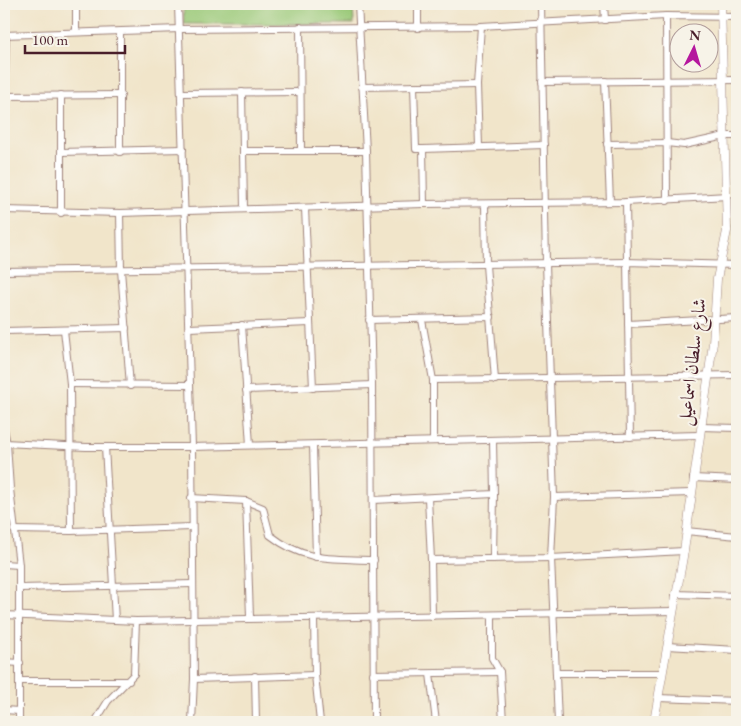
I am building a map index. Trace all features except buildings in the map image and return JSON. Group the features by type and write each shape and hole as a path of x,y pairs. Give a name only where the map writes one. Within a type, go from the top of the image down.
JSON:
{"street":[{"path":"76,4 76,32"},
{"path":"178,4 182,93 183,211 189,328 192,447 191,498 194,620 192,722"},
{"path":"358,4 366,151 372,385 374,722"},
{"path":"418,4 418,28"},
{"path":"541,4 546,263 552,380 553,613 558,722"},
{"path":"604,4 605,20"},
{"name":"شارع سلطان اسماعيل","path":"654,722 684,551 716,318 720,265 726,236 727,196 721,4"},
{"path":"666,16 668,201"},
{"path":"4,118 5,35 180,29 418,28 542,24 666,16 737,17"},
{"path":"479,146 477,85 481,26"},
{"path":"300,27 301,150"},
{"path":"120,32 120,152"},
{"path":"542,82 666,79 737,80"},
{"path":"605,81 610,202"},
{"path":"362,87 477,85"},
{"path":"414,86 416,149 544,145"},
{"path":"242,92 244,209"},
{"path":"182,93 300,92"},
{"path":"61,95 62,213"},
{"path":"5,96 121,95"},
{"path":"607,144 667,143 684,145 725,136 737,136"},
{"path":"61,152 183,149"},
{"path":"423,149 424,204"},
{"path":"244,151 366,151"},
{"path":"4,210 120,213 424,204 668,201 727,196"},
{"path":"626,202 630,437"},
{"path":"485,204 486,265 495,380"},
{"path":"305,208 312,388"},
{"path":"120,213 121,270 130,386"},
{"path":"4,271 186,270 306,265 368,267 626,262 737,265"},
{"path":"4,300 4,342"},
{"path":"369,320 491,317"},
{"path":"628,324 737,318"},
{"path":"422,320 433,380 433,441"},
{"path":"189,328 310,322"},
{"path":"242,325 250,445"},
{"path":"5,330 126,328"},
{"path":"64,330 70,384 71,531"},
{"path":"433,380 552,380 737,375"},
{"path":"70,384 190,385"},
{"path":"246,390 372,385"},
{"path":"6,444 106,447 313,446 433,441 630,437 737,428"},
{"path":"4,429 7,489 19,565 20,663 18,722"},
{"path":"493,440 493,559"},
{"path":"313,446 316,557"},
{"path":"106,447 114,620"},
{"path":"693,478 737,480"},
{"path":"554,497 692,493"},
{"path":"374,500 494,494"},
{"path":"191,498 246,501 264,508 270,534 284,546 297,552 316,557 374,560"},
{"path":"428,498 432,616"},
{"path":"246,501 250,617"},
{"path":"14,530 71,531 192,527"},
{"path":"686,531 737,536"},
{"path":"431,560 552,558 684,551"},
{"path":"4,564 19,565"},
{"path":"20,588 192,584"},
{"path":"675,594 737,596"},
{"path":"4,615 136,621 250,617 374,618 673,611"},
{"path":"492,615 492,658 500,672 503,722"},
{"path":"314,618 315,674 320,722"},
{"path":"95,722 108,700 129,681 135,669 136,621"},
{"path":"667,646 737,650"},
{"path":"4,662 20,663"},
{"path":"373,674 500,672"},
{"path":"557,673 662,673"},
{"path":"194,679 315,674"},
{"path":"430,674 436,722"},
{"path":"255,676 256,722"},
{"path":"19,681 129,681"},
{"path":"658,698 737,701"},
{"path":"4,710 19,710"}],"green space":[{"path":"183,4 353,4 354,24 184,24"},
{"path":"735,194 737,194 737,260 734,260"}]}
